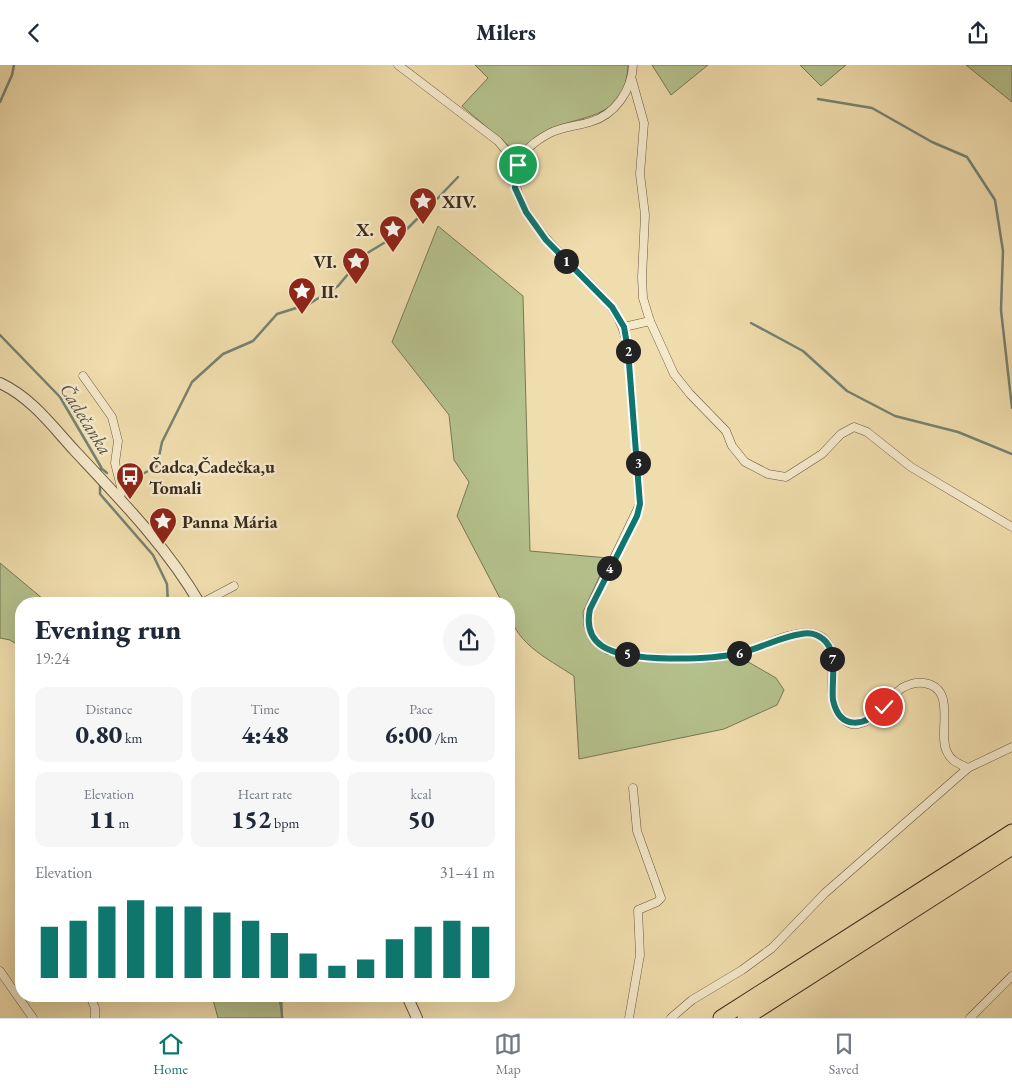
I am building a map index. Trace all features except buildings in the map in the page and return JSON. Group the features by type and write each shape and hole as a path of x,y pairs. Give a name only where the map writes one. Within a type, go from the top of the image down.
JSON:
{"highway":[{"path":"721,1018 1012,832"},
{"path":"745,1018 1012,847"}],"street":[{"path":"398,65 498,141 518,165"},
{"path":"633,65 632,80 644,123 640,174 645,215 642,277 643,298 650,321 674,374 690,394 726,431 732,446 745,462 768,473 786,477 822,454 841,434 854,427 867,432 911,467 1012,527"},
{"path":"632,80 613,110 593,121 552,132 532,143 518,165 515,188 526,212 546,240 612,307 624,327 629,360 640,504 637,516 590,609 589,627 597,642 608,649 619,653 665,658 695,658 743,653 804,633 819,636 829,646 832,653 833,700 834,707 841,717 858,723 870,720 904,687 916,683 927,684 940,694 944,703 944,742 947,753 954,761 968,768"},
{"path":"624,327 650,321"},
{"path":"84,376 112,417 118,441 115,463 122,491 119,499"},
{"path":"0,383 34,405 92,468 165,552 196,597"},
{"path":"213,597 234,586"},
{"path":"671,1018 692,1000 742,970 772,948 825,893 968,768 1012,747"},
{"path":"630,1018 640,955 638,910 661,898 638,831 633,788"},
{"path":"0,971 15,992"},
{"path":"970,1018 1012,976"},
{"path":"22,1002 33,1018"},
{"path":"92,1002 96,1018"},
{"path":"410,1002 417,1018"}],"green space":[{"path":"475,65 628,65 626,82 613,104 592,116 547,130 534,139 519,155 462,106 488,78"},
{"path":"652,65 708,65 671,95"},
{"path":"800,65 846,65 821,86"},
{"path":"966,65 1012,65 1012,102"},
{"path":"438,226 523,296 530,551 608,558 583,612 584,626 590,641 606,654 665,661 710,662 738,656 776,678 784,690 777,705 724,729 579,759 574,676 531,647 515,628 515,597 499,597 457,516 469,482 454,460 449,415 392,342"},
{"path":"0,563 41,597 15,597 15,643 0,638"},
{"path":"214,1002 279,1002 283,1018 218,1018"}],"waterway":[{"path":"0,102 12,75 14,65"},
{"path":"818,99 872,108 932,142 967,157 995,200 1003,251 1001,310 1012,408"},
{"path":"437,199 458,177"},
{"path":"130,481 157,466 162,442 192,382 223,354 253,341 277,314 309,304 338,286 364,255 407,229 417,219"},
{"path":"751,323 803,351 847,391 895,416 958,432 1012,454"},
{"name":"Čadečanka","path":"0,335 60,397 101,467 100,473"},
{"name":"Čadečanka","path":"101,468 107,473"},
{"name":"Čadečanka","path":"100,484 100,494 153,555 167,584 168,597"},
{"name":"Čadečanka","path":"281,1002 282,1018"}],"place":[{"name":"XIV.","path":"423,225"},
{"name":"X.","path":"393,253"},
{"name":"VI.","path":"356,285"},
{"name":"II.","path":"302,315"},
{"name":"Čadca,Čadečka,u Tomali","path":"130,500"},
{"name":"Panna Mária","path":"163,545"}],"route":[{"path":"518,165 515,188 526,212 546,240 612,307 624,327 628,350 641,494 640,504 637,516 590,609 589,627 597,642 619,653 665,658 712,658 743,653 796,635 812,633 825,640 832,653 833,700 834,707 841,717 852,722 863,722 875,717 884,707"}]}
